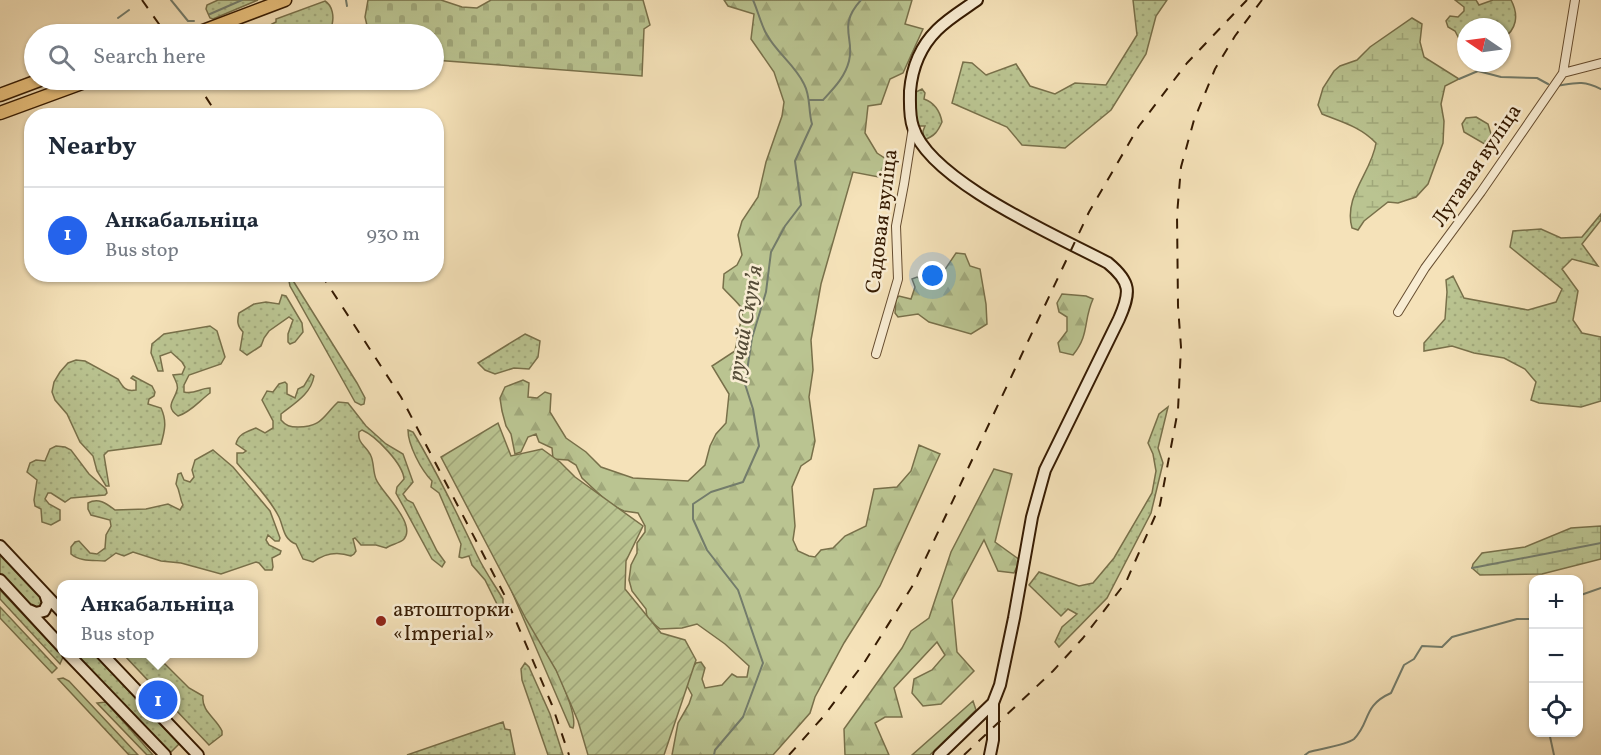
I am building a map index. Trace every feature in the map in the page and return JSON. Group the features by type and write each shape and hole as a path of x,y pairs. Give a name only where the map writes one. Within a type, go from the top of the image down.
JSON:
{"main road":[{"path":"221,24 285,0"},
{"path":"0,95 24,86"},
{"path":"0,113 63,90"}],"street":[{"name":"Садовая вуліца","path":"876,354 898,279 896,226 913,127 910,102 911,82 919,54 938,29 977,0"},
{"path":"1575,0 1563,73 1601,63"},
{"name":"Лугавая вуліца","path":"1398,312 1425,268 1481,192 1563,73"},
{"name":"Садовая вуліца","path":"913,127 925,149 957,179 1014,213 1108,263 1121,274 1127,283 1125,306 1045,470 1032,517 1000,685 993,703"},
{"path":"0,546 57,607"},
{"path":"0,580 57,641"},
{"path":"29,610 36,613 44,611 48,603 45,594"},
{"path":"45,628 47,614 57,611"},
{"path":"72,658 165,755"},
{"path":"106,658 198,755"},
{"path":"939,755 993,703"},
{"path":"990,755 993,741 993,703"}],"green space":[{"path":"218,0 258,0 213,19 210,18 206,9 207,5"},
{"path":"368,0 441,0 462,7 477,8 491,0 643,0 650,25 644,29 642,76 444,61 444,24 367,24 365,17"},
{"path":"724,0 912,0 905,24 923,29 903,73 890,79 881,104 868,106 865,133 877,153 886,159 890,173 884,178 853,172 821,284 811,340 813,370 809,397 815,441 811,459 801,466 792,487 795,526 793,540 798,551 815,557 821,550 833,548 845,536 866,526 874,489 897,487 911,471 919,445 940,454 880,586 844,643 815,697 810,713 773,755 672,755 678,723 692,695 685,682 696,663 701,662 705,668 702,679 705,688 722,685 732,674 737,677 747,677 749,666 725,644 697,624 682,628 660,629 647,618 646,609 632,591 629,580 631,565 637,553 637,543 645,532 645,526 638,513 624,511 611,505 582,478 576,465 568,460 553,459 552,448 539,442 536,434 528,437 521,452 515,454 500,398 505,387 523,380 529,383 528,397 537,398 545,392 551,394 550,412 566,438 586,452 601,467 633,478 688,481 705,465 716,434 726,423 729,394 712,366 735,351 743,310 723,288 724,274 737,265 742,255 738,235 742,221 758,197 784,102 774,72 751,39 754,14 728,6"},
{"path":"1133,0 1167,0 1156,16 1146,54 1111,110 1065,148 1022,145 1007,127 952,103 963,62 972,63 986,75 1016,64 1030,86 1055,94 1075,83 1106,85 1137,35"},
{"path":"1455,0 1476,0 1479,5 1493,0 1511,0 1516,17 1514,27 1511,31 1511,18 1457,18 1457,35 1448,27 1446,21 1450,16 1458,17 1464,11 1464,7"},
{"path":"325,1 331,9 333,19 332,24 272,24 276,22 276,19"},
{"path":"1412,18 1422,24 1420,42 1424,57 1459,79 1445,86 1441,104 1444,121 1443,143 1428,184 1416,197 1398,203 1388,202 1364,221 1358,230 1352,228 1351,205 1376,143 1358,129 1322,114 1318,105 1323,88 1334,71 1340,66 1357,60 1370,47"},
{"path":"922,89 925,93 924,99 936,108 942,122 936,133 924,140 925,126 919,126 915,109 916,92"},
{"path":"1476,117 1488,124 1491,134 1496,139 1496,144 1488,146 1464,132 1462,124 1466,118"},
{"path":"1601,214 1601,220 1582,244 1598,266 1572,259 1562,269 1578,291 1573,320 1582,333 1601,337 1601,401 1581,407 1539,403 1531,400 1536,382 1525,369 1504,358 1474,353 1452,346 1424,351 1424,343 1445,319 1446,280 1453,276 1464,298 1528,310 1556,302 1562,289 1510,247 1513,231 1541,229 1561,238 1582,237"},
{"path":"956,253 965,254 970,266 980,269 987,324 971,334 929,322 918,314 898,317 895,313 896,299 899,296 911,299 915,287 912,279 917,277 924,282 936,283"},
{"path":"289,282 294,282 357,383 365,398 364,404 355,402"},
{"path":"1062,294 1086,296 1093,299 1082,340 1073,355 1060,352 1058,343 1067,331 1067,317 1059,312 1057,303"},
{"path":"282,295 286,296 302,323 303,332 295,342 290,344 288,342 293,320 289,317 269,331 261,346 247,355 240,350 243,332 238,323 239,313 254,304 266,302 279,304"},
{"path":"210,326 217,331 225,357 221,364 189,375 184,385 184,392 191,393 210,388 210,393 191,409 178,416 171,406 177,388 173,375 182,374 185,367 171,352 160,356 163,371 158,371 151,353 152,344 164,334"},
{"path":"525,334 540,341 538,357 529,369 514,368 495,374 485,370 478,363"},
{"path":"76,360 85,361 118,379 127,390 136,390 136,381 131,378 133,376 152,386 155,392 148,404 161,408 164,417 161,444 108,451 104,455 109,486 106,486 97,471 93,456 80,442 67,414 55,400 52,392 54,382 60,372 68,363"},
{"path":"311,374 314,376 310,388 302,398 281,414 281,420 293,427 306,427 321,420 338,402 348,403 366,426 386,444 403,454 413,482 403,494 413,503 445,562 442,567 432,559 396,493 397,487 404,479 399,466 381,444 362,430 359,432 359,439 371,456 376,479 403,517 407,534 403,540 386,548 361,545 355,538 353,539 356,551 351,556 331,554 313,562 303,559 296,544 286,536 279,517 270,503 237,463 237,453 246,451 236,444 241,436 249,431 256,428 265,433 273,428 273,421 262,400 267,391 273,392 279,384 285,382 287,394 295,398 298,389 304,386"},
{"path":"1168,407 1158,448 1163,463 1151,513 1107,598 1059,647 1055,642 1062,627 1077,614 1068,609 1061,616 1029,585 1039,572 1079,586 1093,583 1114,558 1152,493 1156,471 1148,443 1159,414"},
{"path":"498,423 511,456 542,449 575,477 643,526 626,561 625,589 661,633 685,640 696,660 664,755 588,755 578,721 556,670 526,619 441,457"},
{"path":"408,430 413,432 430,462 480,561 503,599 503,605 497,604 485,580 472,565 469,556 459,557 461,544 439,493 431,487 432,481 416,457"},
{"path":"56,446 71,450 89,474 106,489 107,493 71,498 65,502 48,493 45,499 60,510 60,520 51,525 42,522 41,509 35,506 34,500 37,480 27,472 30,463 36,460 45,461 50,449"},
{"path":"213,450 233,467 270,511 280,538 279,541 275,541 268,535 266,540 269,545 281,551 272,558 272,570 265,570 256,562 221,574 181,563 161,561 133,552 124,556 116,553 105,561 83,559 71,554 71,547 79,541 90,553 97,554 105,548 106,535 111,526 110,520 91,515 88,503 99,501 115,510 146,509 168,504 180,510 183,505 176,484 178,474 181,473 184,480 190,482 194,477 192,470 195,460"},
{"path":"994,469 1012,474 995,542 1020,560 1014,573 998,571 984,540 952,600 957,652 974,671 941,704 923,706 912,693 914,679 932,670 945,655 937,642 894,688 902,717 885,717 875,723 889,755 845,755 844,729 902,648 911,631 929,618 951,552"},
{"path":"1601,526 1601,559 1542,574 1480,575 1472,568 1482,553 1525,547 1571,528"},
{"path":"0,553 43,598 42,609 34,609 0,575"},
{"path":"515,589 561,681 569,701 573,728 570,727 512,592"},
{"path":"0,590 57,651 57,658 63,658 60,664 0,599"},
{"path":"0,607 57,668 52,673 0,618"},
{"path":"78,658 98,658 179,744 169,754"},
{"path":"127,658 155,658 165,664 189,688 203,696 204,706 222,731 222,735 209,745"},
{"path":"525,663 529,667 550,714 563,755 548,755 522,680 521,669"},
{"path":"63,678 69,681 138,755 129,755 58,679"},
{"path":"973,701 976,710 930,755 912,755"},
{"path":"106,702 153,755 147,755 97,703"},
{"path":"503,722 505,729 510,730 515,755 407,755"}],"waterway":[{"path":"171,0 188,21 194,21"},
{"path":"210,14 242,0"},
{"path":"346,0 347,6"},
{"name":"ручай Скупʼя","path":"714,755 715,750 743,717 763,663 738,590 707,550 693,519 693,504 711,492 743,482 759,446 753,409 745,384 752,338 766,292 771,252 785,226 801,205 795,161 812,124 808,94 804,84 767,35 753,0"},
{"path":"810,100 823,100 845,72 850,53 848,25 854,9 861,0"},
{"path":"118,18 129,10"},
{"path":"1459,79 1478,71 1501,77 1537,78 1548,84"},
{"path":"1556,86 1584,83 1601,89"},
{"path":"1472,568 1601,543"},
{"name":"ручай Скупʼя","path":"1583,594 1601,588"},
{"name":"ручай Скупʼя","path":"1305,755 1354,739 1375,703 1391,693 1404,665 1414,659 1422,646 1442,647 1452,637 1517,619 1529,619"},
{"path":"1550,737 1554,755"}],"railway":[{"path":"142,0 159,24"},
{"path":"789,755 823,717 864,663 913,585 1089,212 1139,126 1187,63 1247,0"},
{"path":"964,755 1053,671 1083,638 1126,582 1160,505 1178,410 1181,347 1177,215 1181,167 1194,120 1215,69 1235,36 1262,0"},
{"path":"201,90 213,108"},
{"path":"326,282 401,397 506,598 552,705 569,755"}],"place":[{"name":"автошторки «Imperial»","path":"381,621"},
{"name":"Анкабальніца","path":"158,700"}]}
